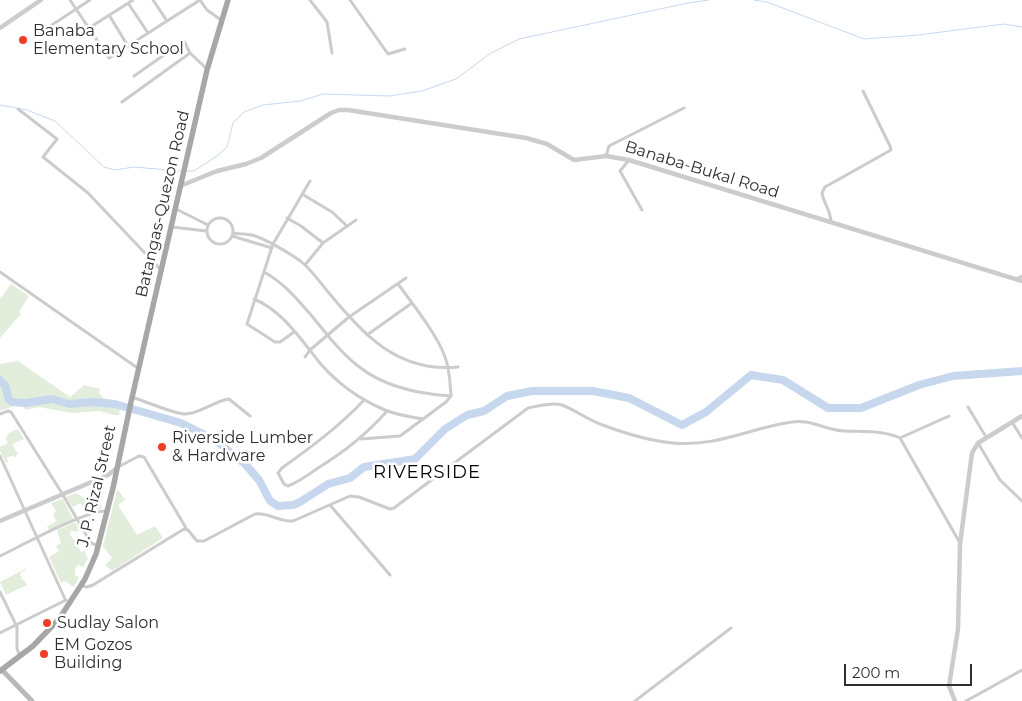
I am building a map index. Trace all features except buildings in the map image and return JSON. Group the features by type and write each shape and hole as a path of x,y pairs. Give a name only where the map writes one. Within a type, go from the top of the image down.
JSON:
{"main road":[{"name":"Batangas-Quezon Road","path":"127,417 207,70 228,0"},
{"name":"J. P. Rizal Street","path":"1,670 39,641 71,602 86,579 107,511 127,417"},
{"path":"1,670 32,701"}],"street":[{"path":"0,28 41,0"},
{"path":"70,0 109,58 200,0 207,10 221,20"},
{"path":"38,34 90,0"},
{"path":"89,28 133,0"},
{"path":"153,0 167,20"},
{"path":"310,0 327,22 332,53"},
{"path":"350,0 388,54 405,49"},
{"path":"128,4 148,33"},
{"path":"109,15 128,46"},
{"path":"134,76 184,41 190,53 207,70"},
{"path":"122,102 190,53"},
{"path":"830,222 831,214 822,193 826,187 891,150 878,118 863,91"},
{"path":"606,156 609,146 684,108"},
{"path":"18,109 57,139 43,157 88,193 161,270"},
{"name":"Banaba-Bukal Road","path":"180,186 217,171 246,164 261,158 331,113 339,110 348,110 526,138 547,144 574,160 606,156 629,160 1022,281"},
{"path":"629,160 620,172 642,210"},
{"path":"294,332 280,342 275,342 247,324 273,246 287,218 310,181"},
{"path":"302,194 332,212 347,226"},
{"path":"176,209 208,225"},
{"path":"217,218 224,218 230,223 233,234 225,243 216,244 209,239 206,231 208,225 217,218"},
{"path":"287,218 323,243"},
{"path":"305,265 323,243 356,220"},
{"path":"172,227 206,231"},
{"path":"233,234 258,244 273,246"},
{"path":"233,234 253,235 305,265 349,317 381,347 394,355 428,366 458,367"},
{"path":"258,244 260,239"},
{"path":"0,272 139,369"},
{"path":"264,272 285,285 327,334 358,366 374,376 412,392 451,396"},
{"path":"1015,279 1022,276"},
{"path":"305,357 327,334 406,278"},
{"path":"360,439 400,436 424,420 451,396 445,355 398,284"},
{"path":"254,299 273,309 321,365 340,383 364,400 387,411 424,420"},
{"path":"367,335 412,303"},
{"path":"131,399 184,414 195,412 219,400 229,399 250,416"},
{"path":"364,400 333,429 282,468 278,473 284,484 288,486 296,482 342,453 360,439 387,411"},
{"path":"0,521 108,475 116,468 143,456 186,529 197,541 204,542 255,514 264,514 286,521 293,520 350,496 387,508 394,508 528,408 544,404 561,405 600,424 671,443 699,444 717,441 794,421 816,424 834,431 889,433 900,438 960,544"},
{"path":"968,407 986,437"},
{"path":"0,414 8,411 11,412 91,544 97,546"},
{"path":"900,438 949,416"},
{"path":"955,701 949,686 958,629 960,544 972,453 978,443 986,437 1022,416"},
{"path":"1012,422 1022,438"},
{"path":"978,443 1000,480 1022,501"},
{"path":"0,456 65,599 71,602"},
{"path":"330,505 390,575"},
{"path":"0,556 95,512 107,511"},
{"path":"81,586 93,585 180,530 186,529"},
{"path":"0,592 16,626 18,633 16,649 20,657"},
{"path":"0,633 65,599"},
{"path":"635,701 731,628"},
{"path":"966,701 1022,670"}],"green space":[{"path":"11,284 29,296 19,312 21,314 0,338 0,299"},
{"path":"18,361 70,397 84,385 100,389 99,393 103,398 121,402 119,415 100,411 72,413 39,407 26,410 20,404 0,411 0,364"},
{"path":"18,429 24,439 12,444 18,454 16,457 11,456 7,458 8,462 6,463 0,447 8,443 5,437 8,436 7,434"},
{"path":"117,490 125,500 118,505 137,535 155,526 163,538 112,571 105,565 112,558 103,546"},
{"path":"76,493 90,502 92,500 101,504 102,508 88,513 80,503 73,507 66,497"},
{"path":"63,499 73,519 49,530 47,527 56,521 53,514 56,511 51,503"},
{"path":"76,523 80,530 76,532 71,531 70,534 81,552 85,551 85,555 88,558 83,567 78,565 75,569 75,575 79,577 74,587 65,581 61,583 49,557 59,551 56,546 61,543 57,530"},
{"path":"25,569 20,573 22,580 27,585 6,595 0,582"}],"waterway":[{"path":"187,171 194,171 217,156 227,147 233,123 244,112 263,105 300,101 323,94 389,96 422,91 456,79 491,53 519,39 709,0"},
{"path":"754,0 767,2 864,39 918,35 1004,24 1022,27"},
{"path":"0,105 27,110 55,121 104,167 115,170 134,167 180,171"},
{"path":"0,380 5,385 9,400 12,402 25,403 52,399 69,404 91,402 115,404 181,423 215,440 245,464 259,480 270,501 278,506 293,505 300,502 328,484 350,478 364,467 415,459 445,429 467,415 484,411 507,396 532,391 593,391 629,398 682,425 706,412 751,375 783,380 828,408 861,408 919,385 953,376 1022,371"}],"place":[{"name":"Banaba Elementary School","path":"23,40"},
{"name":"Riverside Lumber & Hardware","path":"162,447"},
{"name":"Sudlay Salon","path":"47,623"},
{"name":"EM Gozos Building","path":"44,654"}],"district":[{"name":"RIVERSIDE","path":"427,473"}]}
